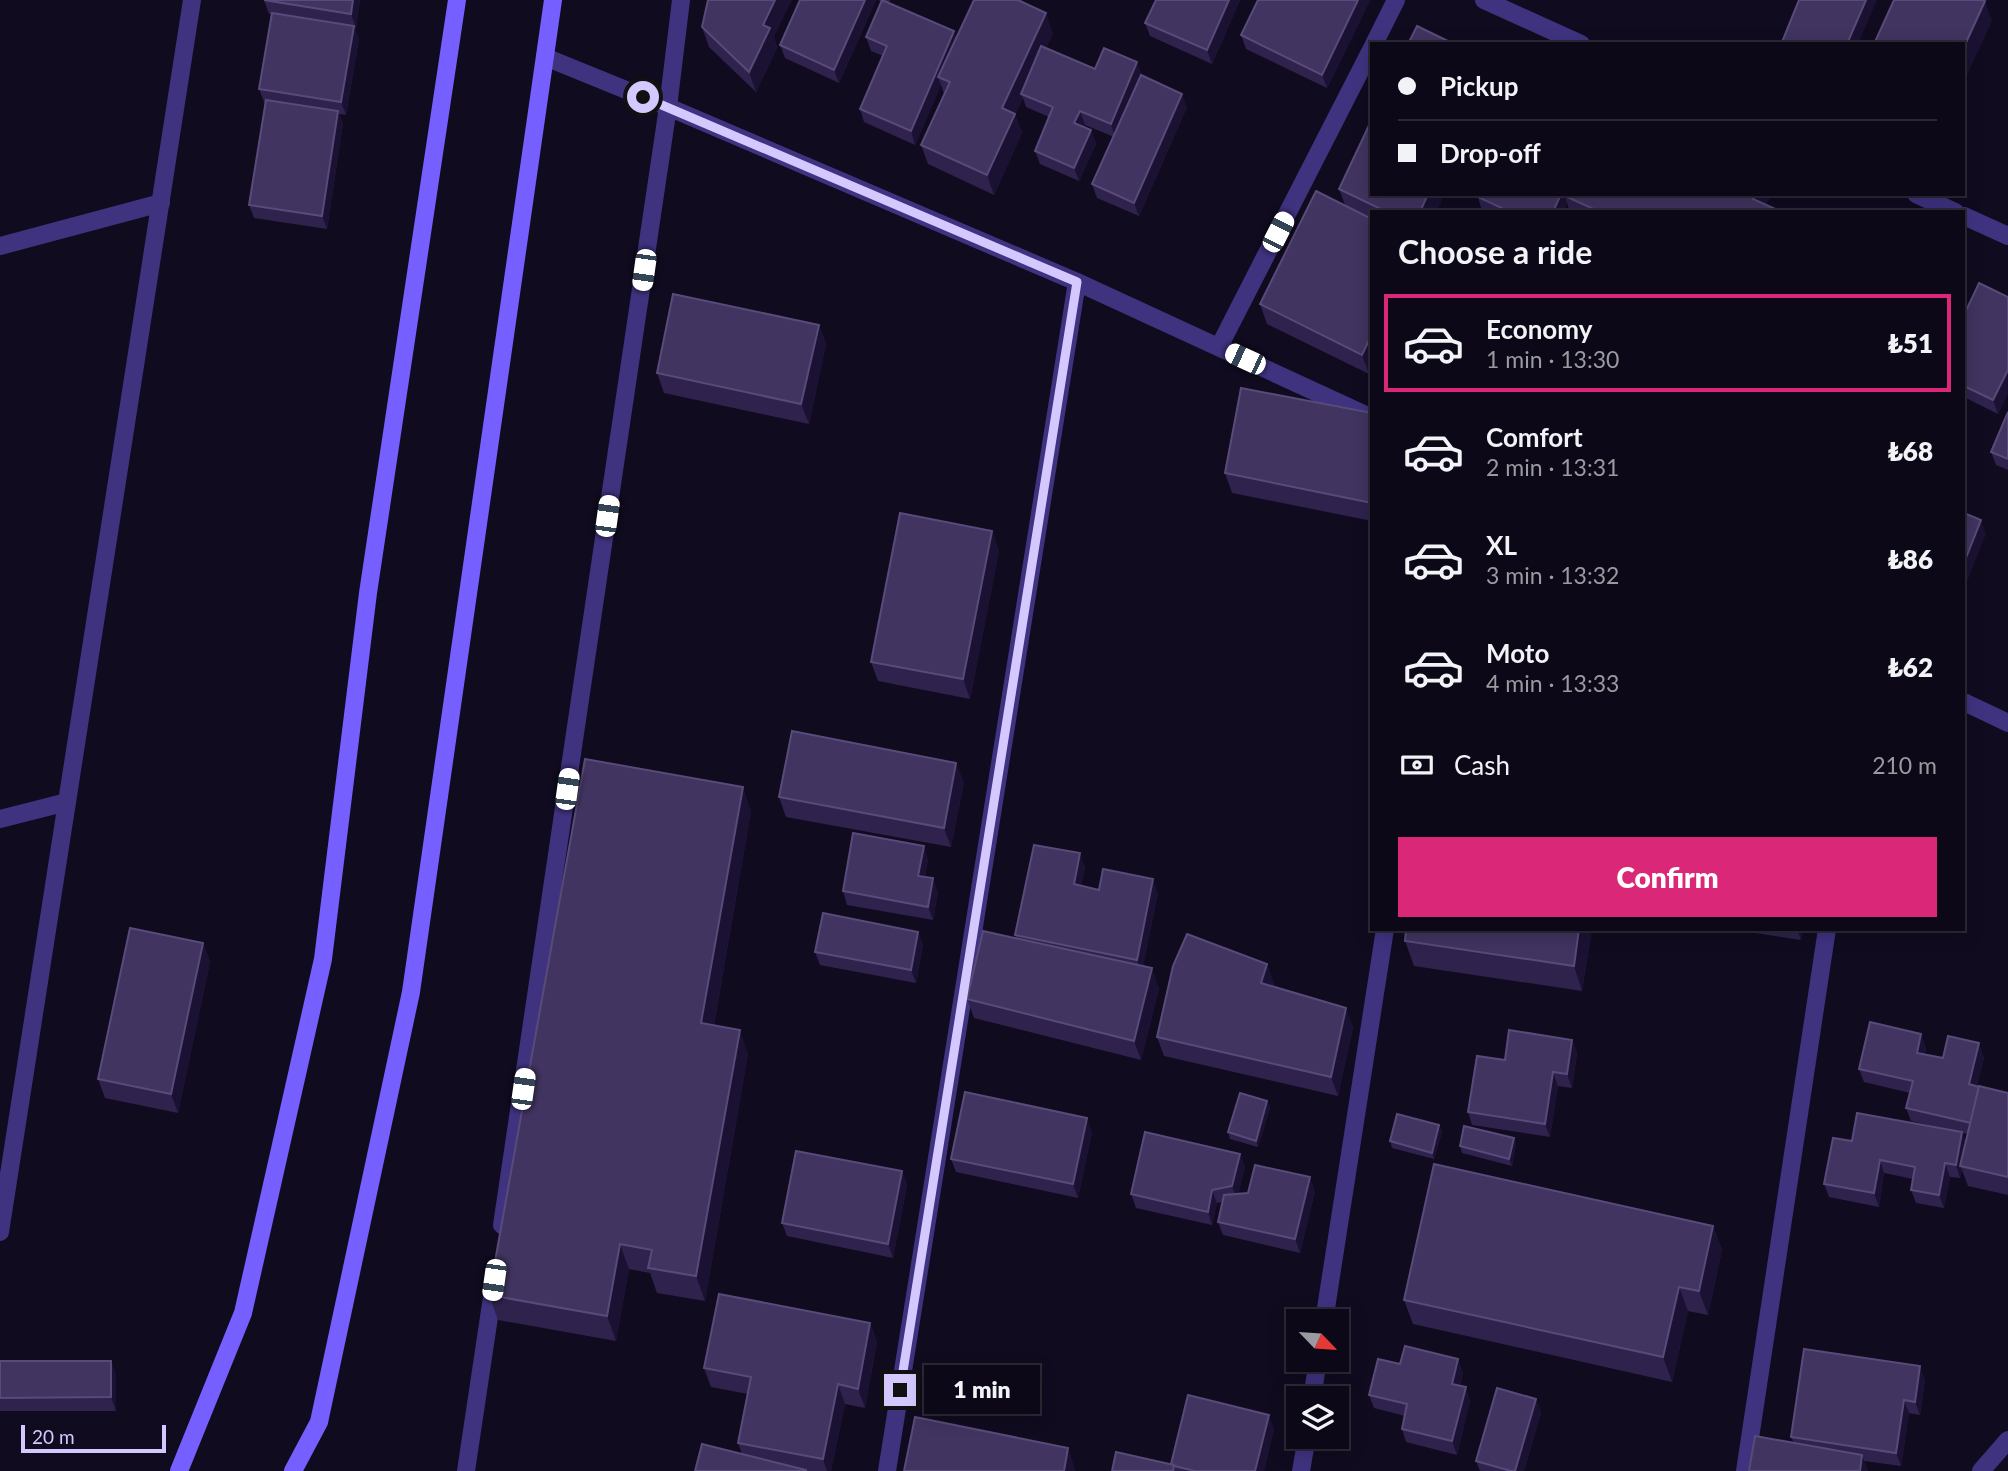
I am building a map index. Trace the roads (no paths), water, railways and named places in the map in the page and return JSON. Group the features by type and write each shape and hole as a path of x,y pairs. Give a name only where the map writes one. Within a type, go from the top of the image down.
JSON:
{"main road":[{"path":"180,1471 243,1313 323,958 370,579 457,0"},
{"path":"293,1471 319,1422 411,992 553,0"}],"street":[{"path":"0,1232 192,0"},
{"path":"501,1237 668,107 681,0"},
{"path":"1375,42 1396,0"},
{"path":"1484,0 1577,42"},
{"path":"1219,347 1370,52"},
{"path":"545,57 1077,282 1370,417"},
{"path":"1920,196 1951,210"},
{"path":"0,246 160,203"},
{"path":"1965,216 2008,236"},
{"path":"887,1471 1077,282"},
{"path":"1965,702 2008,723"},
{"path":"0,819 67,802"},
{"path":"1326,1309 1385,931"},
{"path":"1745,1471 1827,931"},
{"path":"466,1471 497,1264"},
{"path":"1981,1471 2008,1440"},
{"path":"1301,1471 1305,1449"}]}
